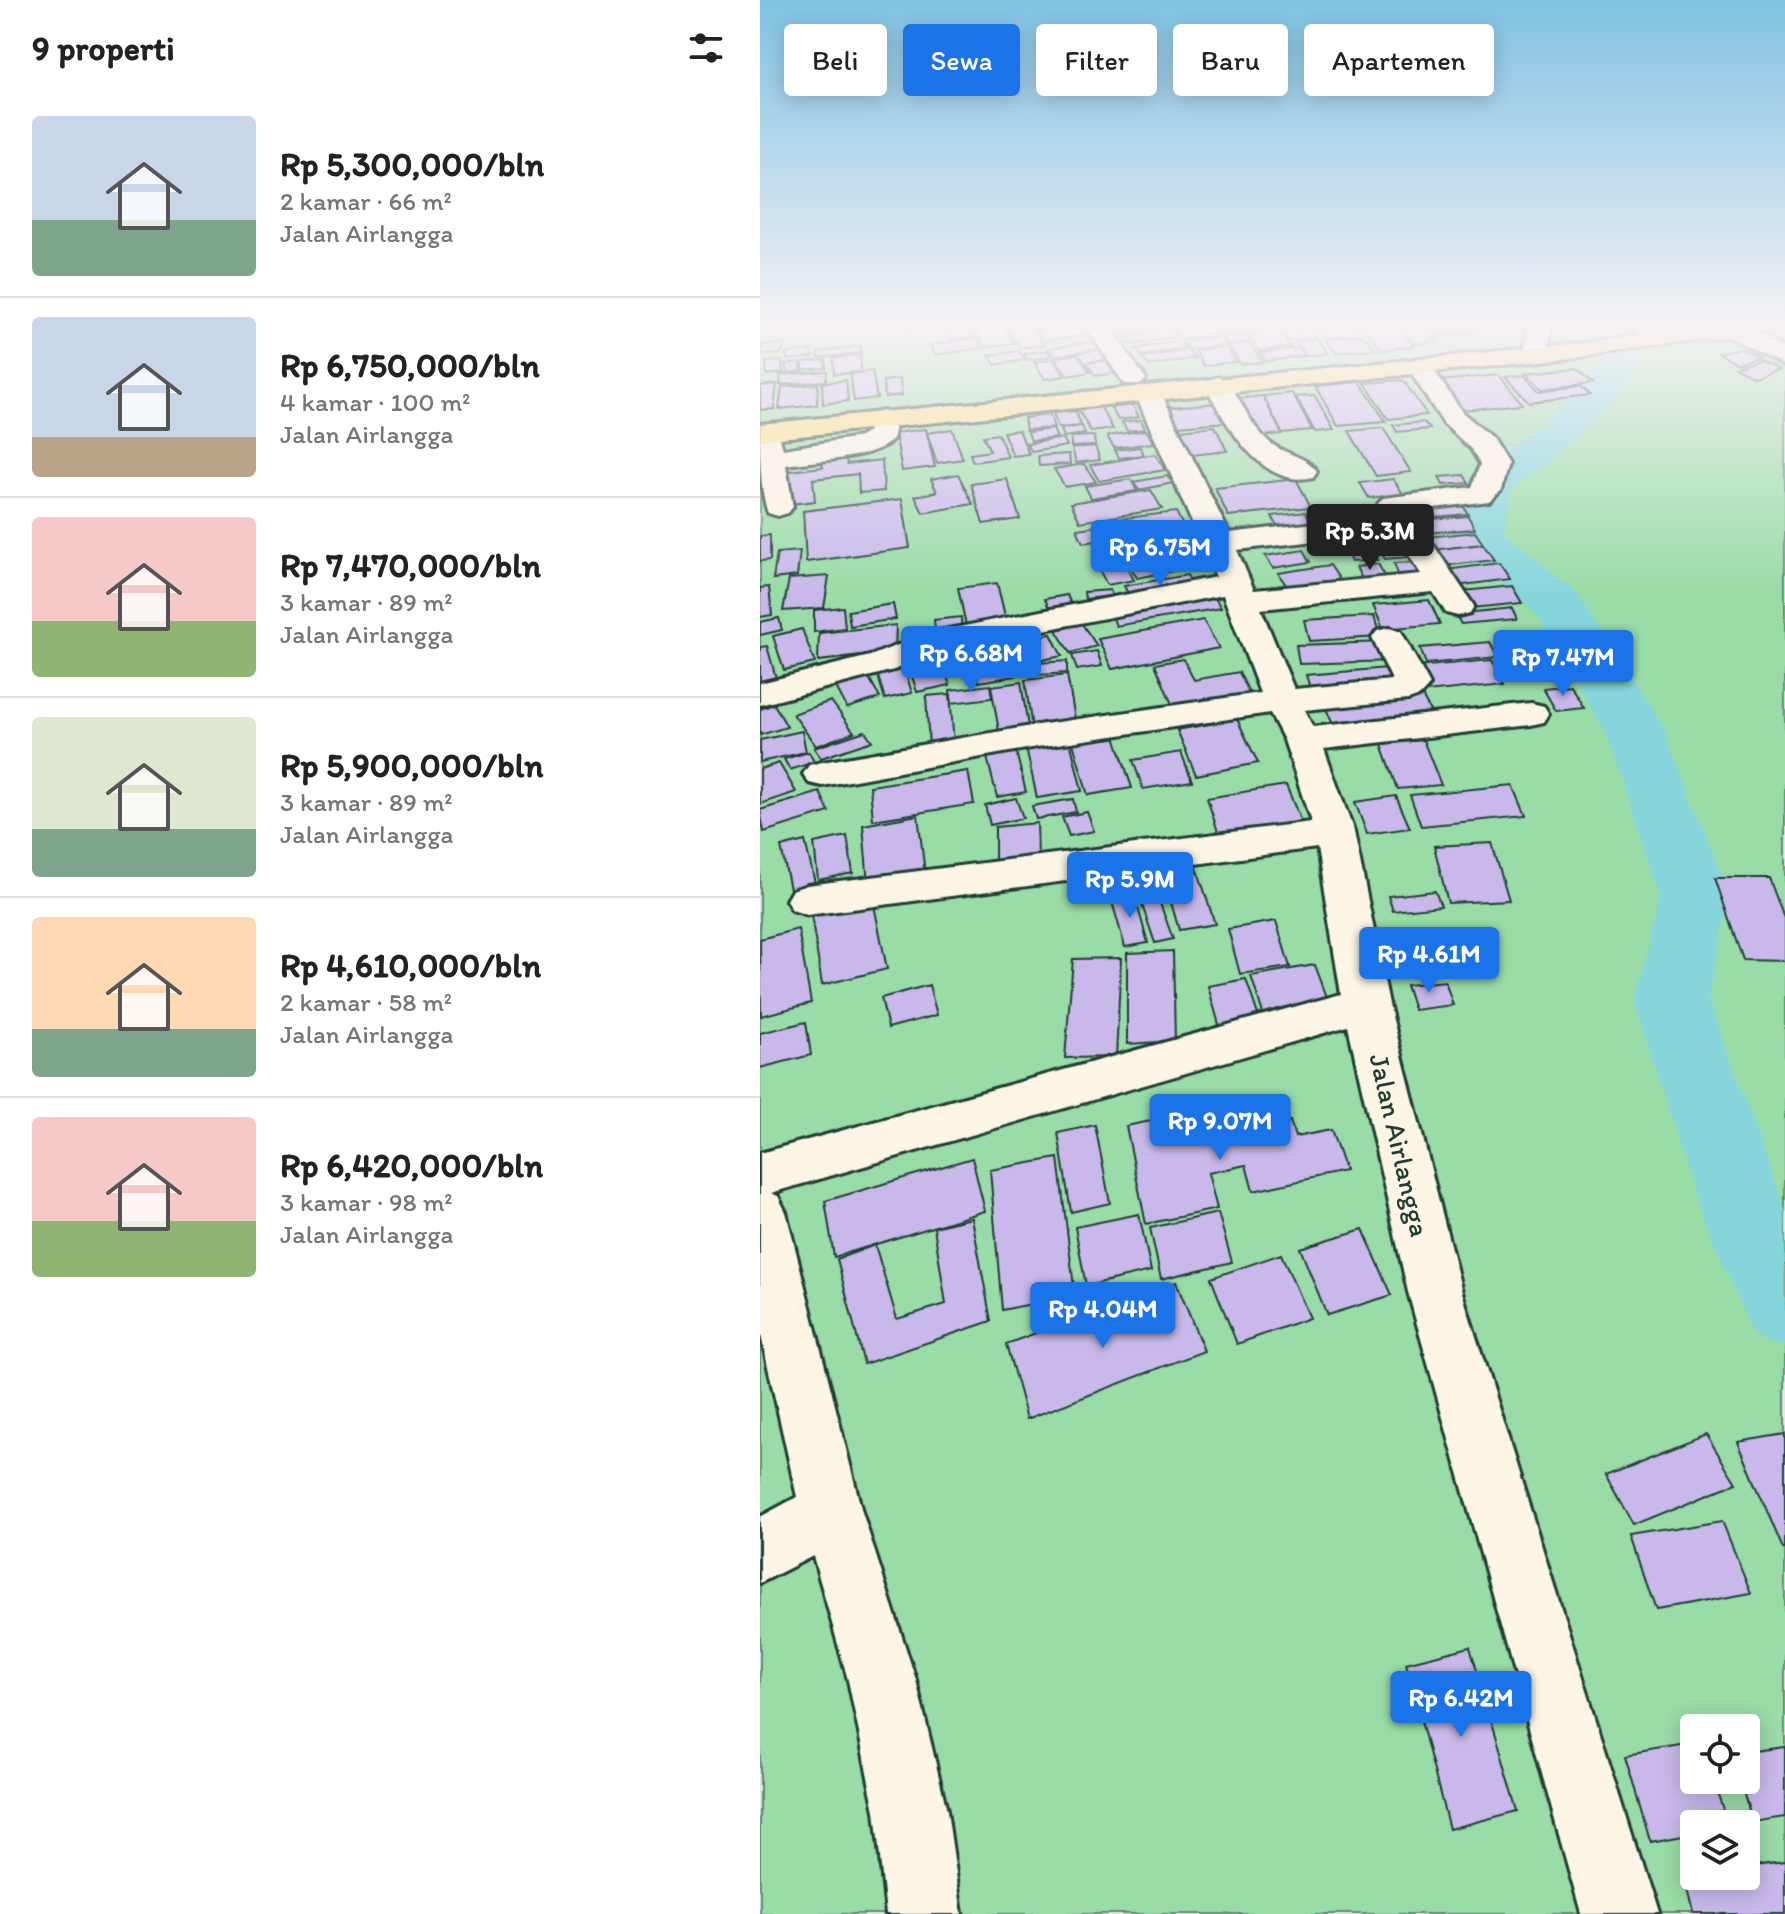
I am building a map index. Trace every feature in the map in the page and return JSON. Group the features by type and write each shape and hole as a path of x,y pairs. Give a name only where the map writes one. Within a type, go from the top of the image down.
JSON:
{"main road":[{"path":"883,419 918,414"},
{"path":"765,435 920,414"}],"street":[{"name":"Jalan Airlangga","path":"1154,414 1232,576 1334,832 1366,1004 1435,1292 1619,1914"},
{"path":"1234,414 1248,439 1260,451 1303,471"},
{"path":"1232,576 1450,594 1402,522 1395,503 1479,495 1487,490 1494,464 1482,444 1450,414"},
{"path":"778,507 765,435 868,444 881,436 883,419"},
{"path":"760,694 882,663 928,643 1232,576 1402,522"},
{"path":"1291,721 1410,688 1412,685 1389,638"},
{"path":"822,774 1037,736 1291,721 1531,714"},
{"path":"807,900 1334,832"},
{"path":"760,1175 1366,1004"},
{"path":"760,1212 831,1512 882,1680 911,1811 924,1914"},
{"path":"760,1551 831,1512"}],"green space":[{"path":"760,414 1785,414 1785,1914 760,1914"}],"building":[{"path":"1053,414 1077,414 1081,426 1058,428"},
{"path":"1081,414 1105,414 1113,429 1091,432"},
{"path":"1115,414 1138,414 1139,417 1118,420"},
{"path":"1174,414 1223,414 1227,422 1178,426"},
{"path":"1240,414 1272,414 1282,434 1250,437"},
{"path":"1272,414 1304,414 1312,430 1282,433"},
{"path":"1305,414 1325,414 1334,430 1315,432"},
{"path":"1331,414 1381,414 1386,422 1338,426"},
{"path":"1385,414 1427,415 1388,419"},
{"path":"1050,415 1054,428 1026,430 1024,418"},
{"path":"1141,420 1145,429 1127,431 1122,422"},
{"path":"1424,422 1430,429 1397,432 1393,425"},
{"path":"1082,426 1085,434 1064,437 1061,429"},
{"path":"1215,426 1227,451 1192,455 1181,430"},
{"path":"1383,428 1411,472 1376,476 1349,431"},
{"path":"926,429 935,467 902,471 895,433"},
{"path":"952,429 963,459 937,463 927,433"},
{"path":"1053,429 1057,438 1031,441 1028,432"},
{"path":"1019,430 1029,454 1013,456 1003,432"},
{"path":"1146,430 1154,443 1114,448 1107,436"},
{"path":"998,434 1008,457 973,462 970,454 990,451 983,436"},
{"path":"1094,436 1095,446 1071,447 1071,437"},
{"path":"1063,438 1067,446 1032,452 1027,444"},
{"path":"1095,446 1100,460 1076,463 1072,448"},
{"path":"1140,447 1144,455 1119,458 1115,450"},
{"path":"845,454 847,464 882,460 884,491 859,493 858,474 813,479 815,501 782,505 782,472 823,467 821,458"},
{"path":"1069,454 1070,464 1039,466 1038,456"},
{"path":"1155,454 1165,470 1099,481 1090,465"},
{"path":"1084,464 1096,482 1065,487 1054,469"},
{"path":"958,474 973,504 923,513 915,496 937,492 931,479"},
{"path":"1464,475 1469,483 1443,485 1439,477"},
{"path":"1167,476 1173,483 1139,490 1133,482"},
{"path":"1007,479 1020,519 983,524 971,484"},
{"path":"1131,479 1137,491 1091,498 1085,486"},
{"path":"1296,479 1311,507 1228,516 1215,488"},
{"path":"1393,479 1403,494 1369,498 1360,483"},
{"path":"1151,490 1162,509 1080,522 1071,503"},
{"path":"902,499 910,548 806,562 803,511"},
{"path":"1460,501 1468,514 1402,520 1395,506"},
{"path":"1176,512 1184,528 1124,536 1117,519"},
{"path":"1306,512 1316,531 1282,535 1272,516"},
{"path":"1468,516 1475,529 1412,534 1406,521"},
{"path":"1110,524 1117,538 1083,543 1077,529"},
{"path":"1393,529 1408,557 1385,559 1371,532"},
{"path":"1185,530 1194,544 1139,554 1135,547 1115,551 1110,545"},
{"path":"1475,532 1483,544 1424,551 1417,538"},
{"path":"770,535 770,560 760,561 760,536"},
{"path":"1367,539 1377,560 1351,562 1342,541"},
{"path":"1483,544 1494,560 1434,567 1424,551"},
{"path":"1304,550 1311,562 1273,568 1265,556"},
{"path":"800,551 797,576 773,579 777,553"},
{"path":"1189,551 1200,566 1137,578 1128,562"},
{"path":"1122,559 1134,580 1107,585 1096,564"},
{"path":"1417,562 1421,573 1398,574 1394,563"},
{"path":"1499,563 1510,579 1448,587 1438,571"},
{"path":"1378,564 1385,576 1362,579 1356,567"},
{"path":"1330,565 1342,583 1290,591 1278,573"},
{"path":"1187,575 1196,590 1132,601 1124,586"},
{"path":"829,576 824,608 783,611 789,579"},
{"path":"997,583 1007,624 967,630 958,588"},
{"path":"1512,586 1522,603 1461,609 1453,592"},
{"path":"769,587 772,615 760,617 760,588"},
{"path":"1110,590 1112,596 1085,599 1084,592"},
{"path":"1067,595 1074,611 1052,615 1045,599"},
{"path":"1214,596 1221,608 1116,626 1111,613"},
{"path":"1429,600 1440,624 1383,629 1373,605"},
{"path":"893,604 896,619 850,626 848,611"},
{"path":"843,607 845,628 814,632 814,610"},
{"path":"1512,608 1517,619 1461,624 1455,614"},
{"path":"1374,616 1380,637 1309,641 1304,620"},
{"path":"961,617 962,634 936,637 934,620"},
{"path":"779,618 782,630 760,635 760,622"},
{"path":"1203,620 1219,648 1112,669 1098,639"},
{"path":"1082,624 1097,646 1070,653 1056,630"},
{"path":"896,625 895,652 818,661 819,633"},
{"path":"802,629 815,663 784,670 773,636"},
{"path":"1051,634 1062,656 1032,662 1022,640"},
{"path":"1387,642 1391,661 1299,664 1296,645"},
{"path":"1490,642 1498,657 1426,664 1420,648"},
{"path":"1008,643 1016,676 978,682 971,649"},
{"path":"767,646 776,678 760,682 760,647"},
{"path":"938,651 950,685 917,692 906,657"},
{"path":"1097,651 1102,666 1077,670 1072,655"},
{"path":"1183,659 1194,680 1239,672 1253,701 1176,714 1155,664"},
{"path":"1492,660 1505,684 1426,692 1415,667"},
{"path":"1067,661 1067,673 1023,676 1023,664"},
{"path":"903,664 912,693 885,699 876,670"},
{"path":"1399,667 1406,687 1312,695 1306,675"},
{"path":"866,672 880,698 847,708 833,681"},
{"path":"1067,675 1076,724 1032,729 1025,680"},
{"path":"1021,682 1029,733 1000,737 991,686"},
{"path":"990,685 992,698 952,703 950,690"},
{"path":"1570,685 1584,708 1556,711 1543,688"},
{"path":"1419,690 1432,715 1335,729 1323,702"},
{"path":"950,694 954,744 929,747 926,696"},
{"path":"831,701 854,732 816,746 793,714"},
{"path":"774,704 787,727 760,735 760,709"},
{"path":"1237,719 1258,763 1196,775 1177,730"},
{"path":"802,731 806,752 760,762 760,740"},
{"path":"865,731 872,741 821,758 814,748"},
{"path":"1115,736 1132,788 1088,795 1073,743"},
{"path":"1423,740 1441,785 1398,789 1382,744"},
{"path":"1070,741 1082,791 1037,798 1026,747"},
{"path":"809,752 814,762 790,770 784,759"},
{"path":"1016,752 1026,792 997,797 987,757"},
{"path":"1181,752 1192,781 1143,789 1133,760"},
{"path":"779,763 796,792 760,804 760,769"},
{"path":"968,771 974,804 873,820 870,786"},
{"path":"1286,785 1301,822 1219,835 1207,798"},
{"path":"1513,785 1526,816 1421,826 1410,795"},
{"path":"820,792 829,812 764,832 760,810"},
{"path":"1396,796 1410,828 1367,834 1355,802"},
{"path":"1016,798 1023,818 990,825 985,805"},
{"path":"1073,799 1076,812 1036,819 1032,806"},
{"path":"1087,812 1094,831 1069,836 1062,817"},
{"path":"918,815 925,874 868,884 863,825"},
{"path":"1037,823 1038,859 995,863 995,827"},
{"path":"847,836 853,873 818,880 814,843"},
{"path":"805,841 815,883 790,889 781,847"},
{"path":"1492,843 1509,900 1448,903 1434,846"},
{"path":"1196,865 1215,924 1179,930 1162,871"},
{"path":"1715,878 1769,878 1785,921 1785,961 1743,960"},
{"path":"1435,891 1441,906 1393,911 1388,896"},
{"path":"1156,892 1173,939 1155,943 1139,896"},
{"path":"1134,894 1148,943 1125,947 1111,898"},
{"path":"873,900 887,969 822,985 811,914"},
{"path":"1276,921 1290,967 1240,974 1228,929"},
{"path":"798,929 811,1003 761,1016 760,939"},
{"path":"1173,951 1175,1041 1127,1044 1127,953"},
{"path":"1121,958 1116,1057 1065,1058 1073,959"},
{"path":"1315,965 1333,1013 1267,1026 1251,976"},
{"path":"1246,979 1262,1027 1222,1035 1208,986"},
{"path":"1445,981 1453,1005 1414,1010 1406,985"},
{"path":"929,985 937,1015 888,1028 881,998"},
{"path":"806,1022 811,1055 760,1068 760,1033"},
{"path":"1191,1113 1198,1139 1290,1121 1295,1137 1331,1130 1345,1171 1253,1191 1246,1165 1208,1173 1217,1209 1146,1224 1126,1126"},
{"path":"1095,1125 1110,1203 1071,1212 1058,1133"},
{"path":"972,1158 985,1211 834,1257 825,1201"},
{"path":"1058,1158 1075,1295 1002,1310 990,1170"},
{"path":"1218,1213 1232,1262 1161,1279 1150,1228"},
{"path":"1139,1214 1151,1271 1086,1286 1075,1227"},
{"path":"972,1218 991,1321 864,1364 837,1259 875,1245 897,1319 946,1304 934,1227"},
{"path":"1363,1229 1392,1295 1327,1315 1300,1248"},
{"path":"1281,1254 1309,1318 1237,1344 1211,1278"},
{"path":"1176,1282 1204,1351 1027,1419 1006,1344"},
{"path":"1706,1434 1736,1483 1634,1525 1606,1474"},
{"path":"1785,1434 1785,1549 1783,1549 1738,1442"},
{"path":"1722,1521 1751,1593 1656,1610 1631,1536"},
{"path":"1470,1647 1518,1811 1449,1829 1406,1663"},
{"path":"1680,1746 1680,1794 1718,1794 1723,1810 1680,1810 1680,1836 1650,1841 1625,1755"},
{"path":"1785,1747 1785,1817 1760,1821 1760,1810 1749,1810 1744,1794 1760,1794 1760,1750"},
{"path":"1785,1862 1785,1914 1693,1914 1687,1890 1760,1890 1760,1865"}],"waterway":[{"path":"1578,414 1490,484 1479,535 1559,606 1635,732 1696,896 1671,999 1735,1193 1785,1306"}]}
